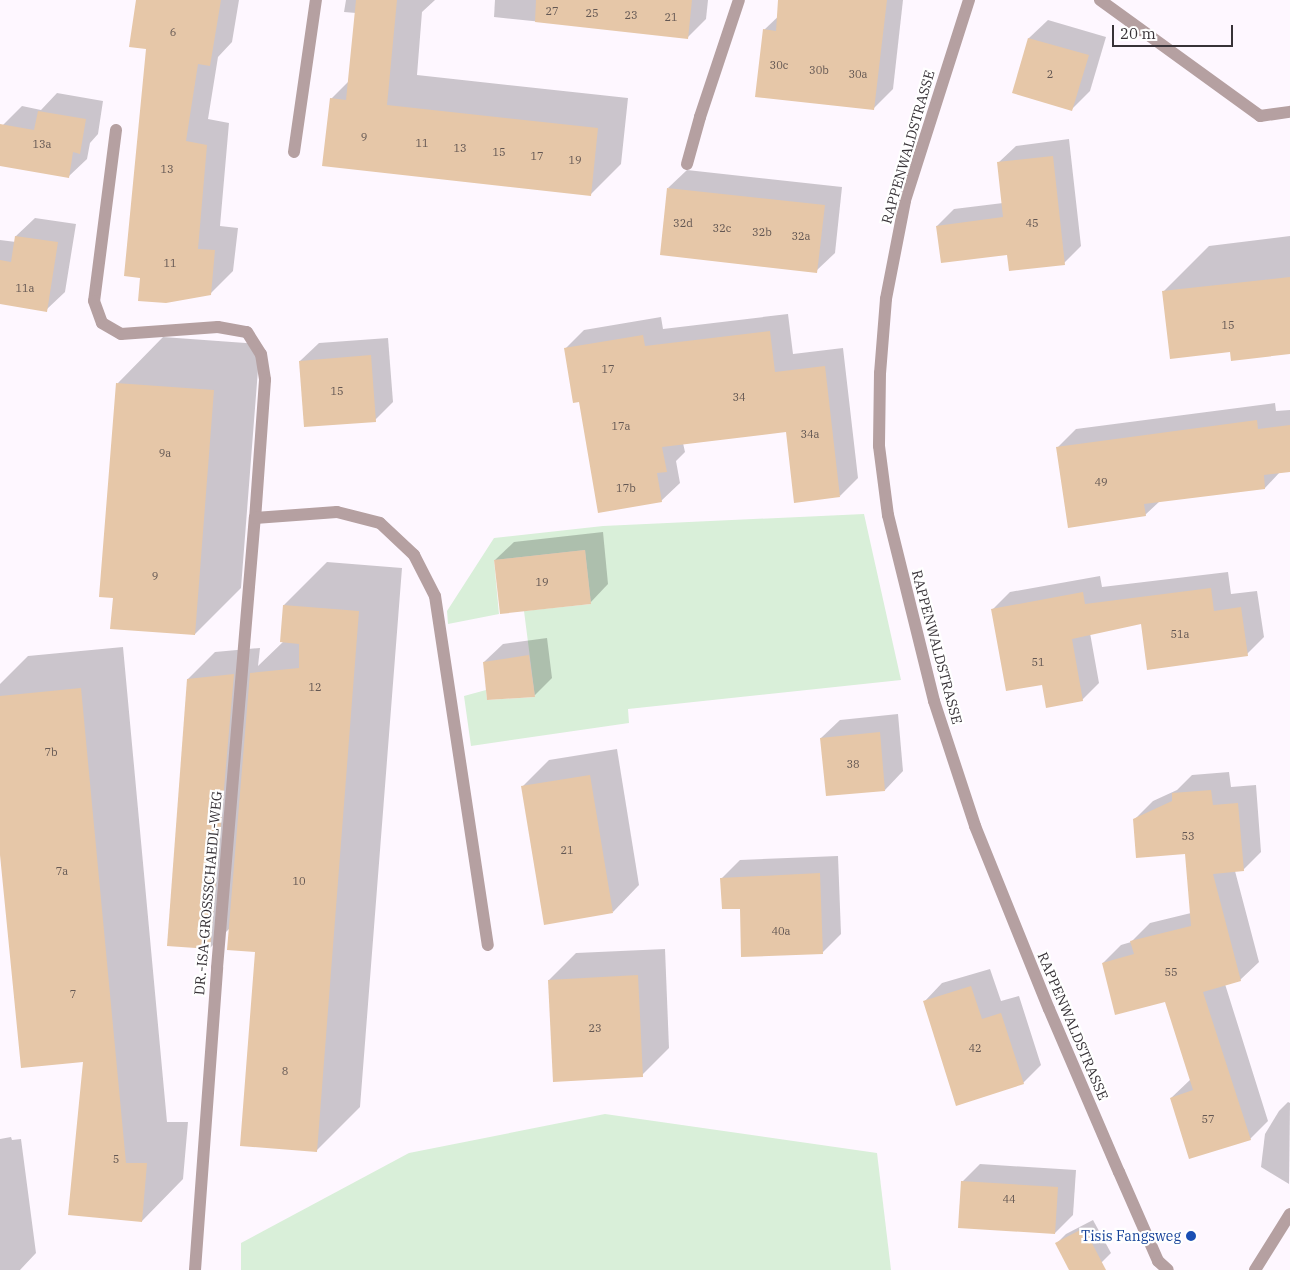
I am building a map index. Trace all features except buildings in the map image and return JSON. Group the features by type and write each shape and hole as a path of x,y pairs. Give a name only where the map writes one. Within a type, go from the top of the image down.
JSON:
{"street":[{"path":"294,152 316,0"},
{"path":"687,164 700,117 739,0"},
{"name":"RAPPENWALDSTRASSE","path":"969,0 905,201 886,299 880,373 879,446 888,515 934,701 975,826 1049,1009 1119,1172 1158,1261 1168,1270"},
{"path":"1100,0 1260,116 1290,112"},
{"name":"DR.-ISA-GROSSSCHAEDL-WEG","path":"116,130 94,301 102,323 121,334 218,327 247,332 262,354 265,380 194,1270"},
{"path":"255,518 337,512 380,523 414,555 435,596 488,945"},
{"path":"1255,1270 1290,1214"}],"green space":[{"path":"864,514 901,680 628,709 629,723 471,746 464,696 486,690 487,700 535,697 524,611 591,604 585,550 494,560 499,614 448,624 447,611 494,538 603,526"},
{"path":"605,1114 877,1153 891,1270 241,1270 241,1243 409,1153"}],"place":[{"name":"Tisis Fangsweg","path":"1191,1236"}]}
